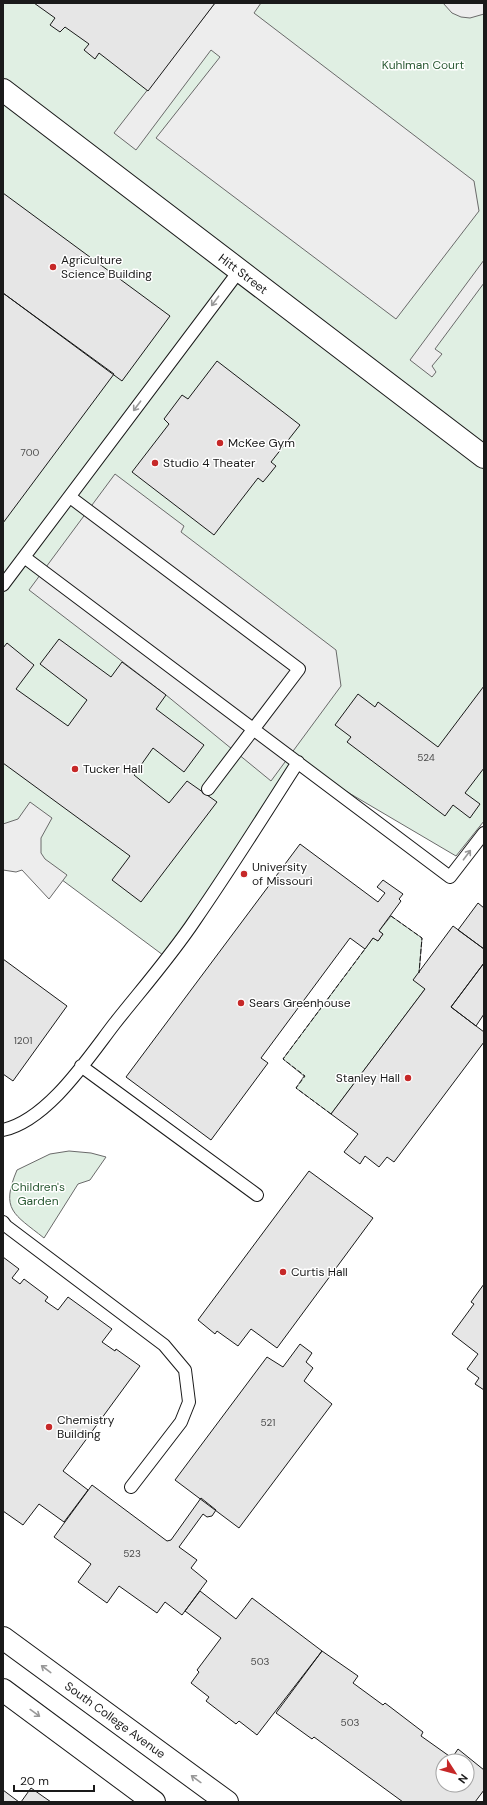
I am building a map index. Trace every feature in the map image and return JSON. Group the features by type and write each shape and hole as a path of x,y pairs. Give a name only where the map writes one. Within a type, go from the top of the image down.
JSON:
{"street":[{"name":"Hitt Street","path":"3,90 484,457"},
{"name":"South College Avenue","path":"3,1638 227,1802"},
{"path":"3,1690 154,1802"}],"lane":[{"path":"3,585 239,271"},
{"path":"70,497 299,669 208,789"},
{"path":"24,557 450,877 484,833"},
{"path":"3,1130 12,1128 32,1116 59,1094 194,921 298,762"},
{"path":"81,1066 257,1195"},
{"path":"3,1222 6,1226 164,1345 185,1370 189,1402 181,1422 131,1487"}],"green space":[{"name":"Kuhlman Court","path":"3,3 484,3 484,821 456,856 298,763 167,958 3,836"},
{"path":"391,916 422,938 419,973 425,989 331,1114 296,1088 304,1076 283,1059 373,938 378,941 383,934 379,931"},
{"name":"Children's Garden","path":"69,1151 91,1153 106,1157 90,1180 78,1184 44,1238 25,1223 13,1210 10,1203 12,1183 17,1170 50,1154"}],"shaded area":[{"path":"215,3 261,3 254,13 474,181 479,211 396,319 156,138 220,57 211,50 136,150 114,133"},
{"path":"443,3 484,3 484,14 470,18 461,17 452,13"},
{"path":"484,260 484,283 435,349 442,354 432,366 436,372 432,377 410,360"},
{"path":"115,474 184,526 181,532 336,650 341,686 271,781 166,695 29,590"},
{"path":"30,802 52,818 41,838 41,853 45,859 67,875 49,899 22,870 16,872 3,870 3,824 18,819"}],"building":[{"path":"34,3 215,3 148,91 99,53 95,59 84,50 89,44 65,27 60,32 50,25 55,18"},
{"name":"Agriculture Science Building","path":"3,193 170,316 122,381 3,293"},
{"path":"3,293 114,374 3,523"},
{"name":"McKee Gym","path":"217,361 300,425 271,462 276,466 263,482 258,478 214,535 132,472 169,424 164,419 182,395 188,399"},
{"name":"Tucker Hall","path":"59,639 111,677 122,662 166,695 156,709 204,745 184,772 153,748 134,775 169,803 187,781 217,802 141,902 112,880 130,856 3,763 3,648 7,643 34,665 16,689 68,726 87,700 40,664"},
{"path":"484,686 484,768 465,793 480,804 470,818 453,805 445,816 347,742 351,737 335,725 358,694 375,707 378,702 438,747"},
{"name":"Sears Greenhouse","path":"300,844 378,902 385,893 377,887 383,880 403,894 399,899 401,901 379,931 383,934 378,941 373,938 365,949 350,938 261,1058 268,1063 211,1140 126,1077"},
{"path":"478,903 484,908 484,949 458,930"},
{"name":"Stanley Hall","path":"453,926 484,949 484,963 451,1007 484,1032 484,1042 394,1162 387,1157 379,1167 365,1156 360,1164 344,1152 358,1134 331,1114 425,989 413,980"},
{"path":"3,959 67,1006 13,1081 3,1074"},
{"path":"484,963 484,1014 476,1026 451,1007"},
{"name":"Curtis Hall","path":"309,1171 373,1218 277,1348 251,1329 238,1346 217,1331 215,1334 198,1320"},
{"name":"Chemistry Building","path":"3,1257 19,1269 12,1278 20,1284 24,1279 48,1297 45,1301 58,1310 68,1297 112,1329 102,1342 115,1351 116,1349 140,1366 63,1471 88,1490 64,1522 39,1504 23,1525 3,1511"},
{"path":"484,1284 484,1390 475,1384 479,1378 467,1369 478,1354 452,1334 474,1304 471,1302"},
{"path":"300,1344 312,1353 306,1362 313,1368 304,1381 332,1404 239,1528 175,1480 267,1357 283,1367"},
{"path":"92,1485 167,1541 171,1540 201,1498 216,1510 212,1516 207,1517 203,1514 179,1547 197,1560 191,1568 207,1581 182,1615 165,1602 157,1613 119,1586 107,1603 78,1582 91,1564 54,1537"},
{"path":"200,1591 236,1619 252,1598 322,1651 257,1735 239,1721 236,1724 206,1701 209,1697 191,1683 199,1672 197,1670 221,1638 185,1611"},
{"path":"322,1651 358,1676 353,1683 383,1705 385,1703 423,1732 421,1736 445,1753 435,1753 435,1793 475,1793 475,1763 484,1770 484,1790 475,1802 403,1802 314,1737 312,1739 276,1713"},
{"path":"458,1749 463,1753 455,1753"},
{"path":"31,1788 51,1802 21,1802"},
{"path":"3,1790 19,1802 3,1802"}],"fence":[{"path":"391,916 422,938 419,973"},
{"path":"331,1114 296,1088 305,1076 283,1059 365,949"}],"place":[{"name":"Agriculture Science Building","path":"53,267"},
{"name":"McKee Gym","path":"220,443"},
{"name":"Studio 4 Theater","path":"155,463"},
{"name":"Tucker Hall","path":"75,769"},
{"name":"University of Missouri","path":"244,874"},
{"name":"Sears Greenhouse","path":"241,1003"},
{"name":"Stanley Hall","path":"408,1078"},
{"name":"Curtis Hall","path":"283,1272"},
{"name":"Chemistry Building","path":"49,1427"}]}
